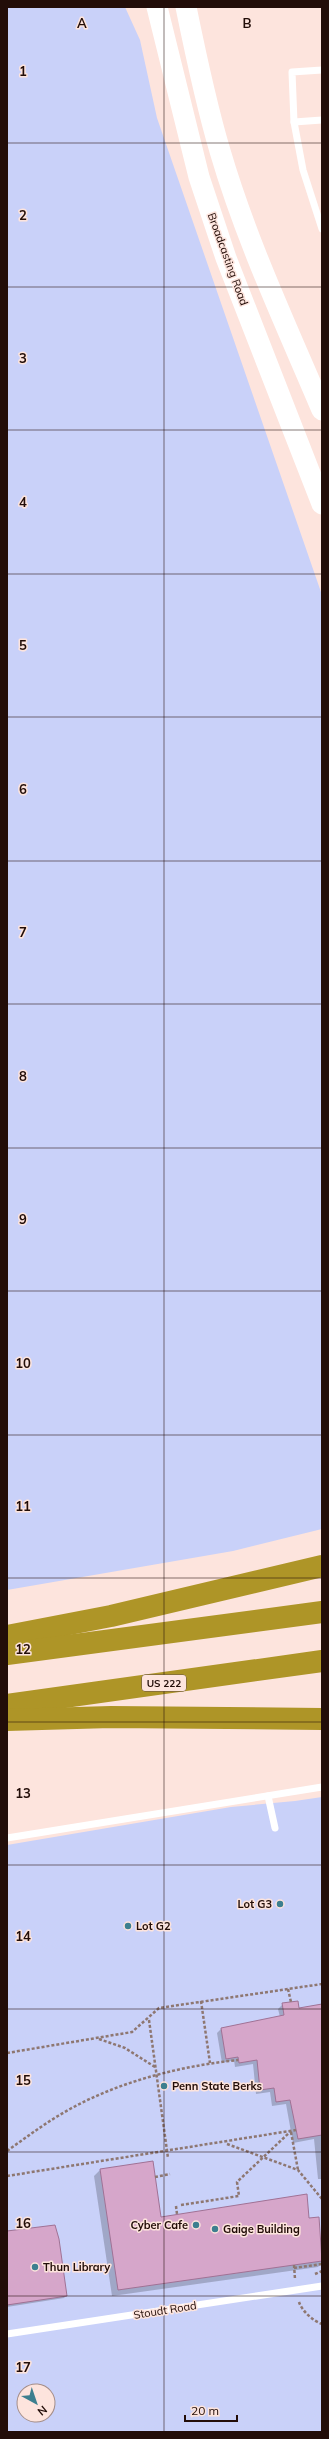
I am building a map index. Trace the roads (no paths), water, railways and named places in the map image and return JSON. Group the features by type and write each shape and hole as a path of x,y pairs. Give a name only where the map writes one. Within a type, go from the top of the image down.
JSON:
{"highway":[{"path":"7,1636 118,1614 322,1566"},
{"path":"7,1654 322,1612"},
{"name":"US 222","path":"7,1705 322,1662"},
{"path":"7,1720 112,1717 322,1719"}],"main road":[{"name":"Broadcasting Road","path":"157,7 199,177 226,258 322,504"},
{"path":"186,7 199,71 220,152 247,228 322,410"}],"lane":[{"path":"322,70 292,72 294,122 303,170 322,229"},
{"path":"294,122 322,120"},
{"path":"7,1838 322,1787"},
{"path":"268,1796 275,1828"},
{"name":"Stoudt Road","path":"7,2334 322,2286"}],"place":[{"name":"Lot G3","path":"280,1904"},
{"name":"Lot G2","path":"128,1926"},
{"name":"Penn State Berks","path":"164,2086"},
{"name":"Cyber Cafe","path":"196,2225"},
{"name":"Gaige Building","path":"215,2229"},
{"name":"Thun Library","path":"35,2267"}]}
